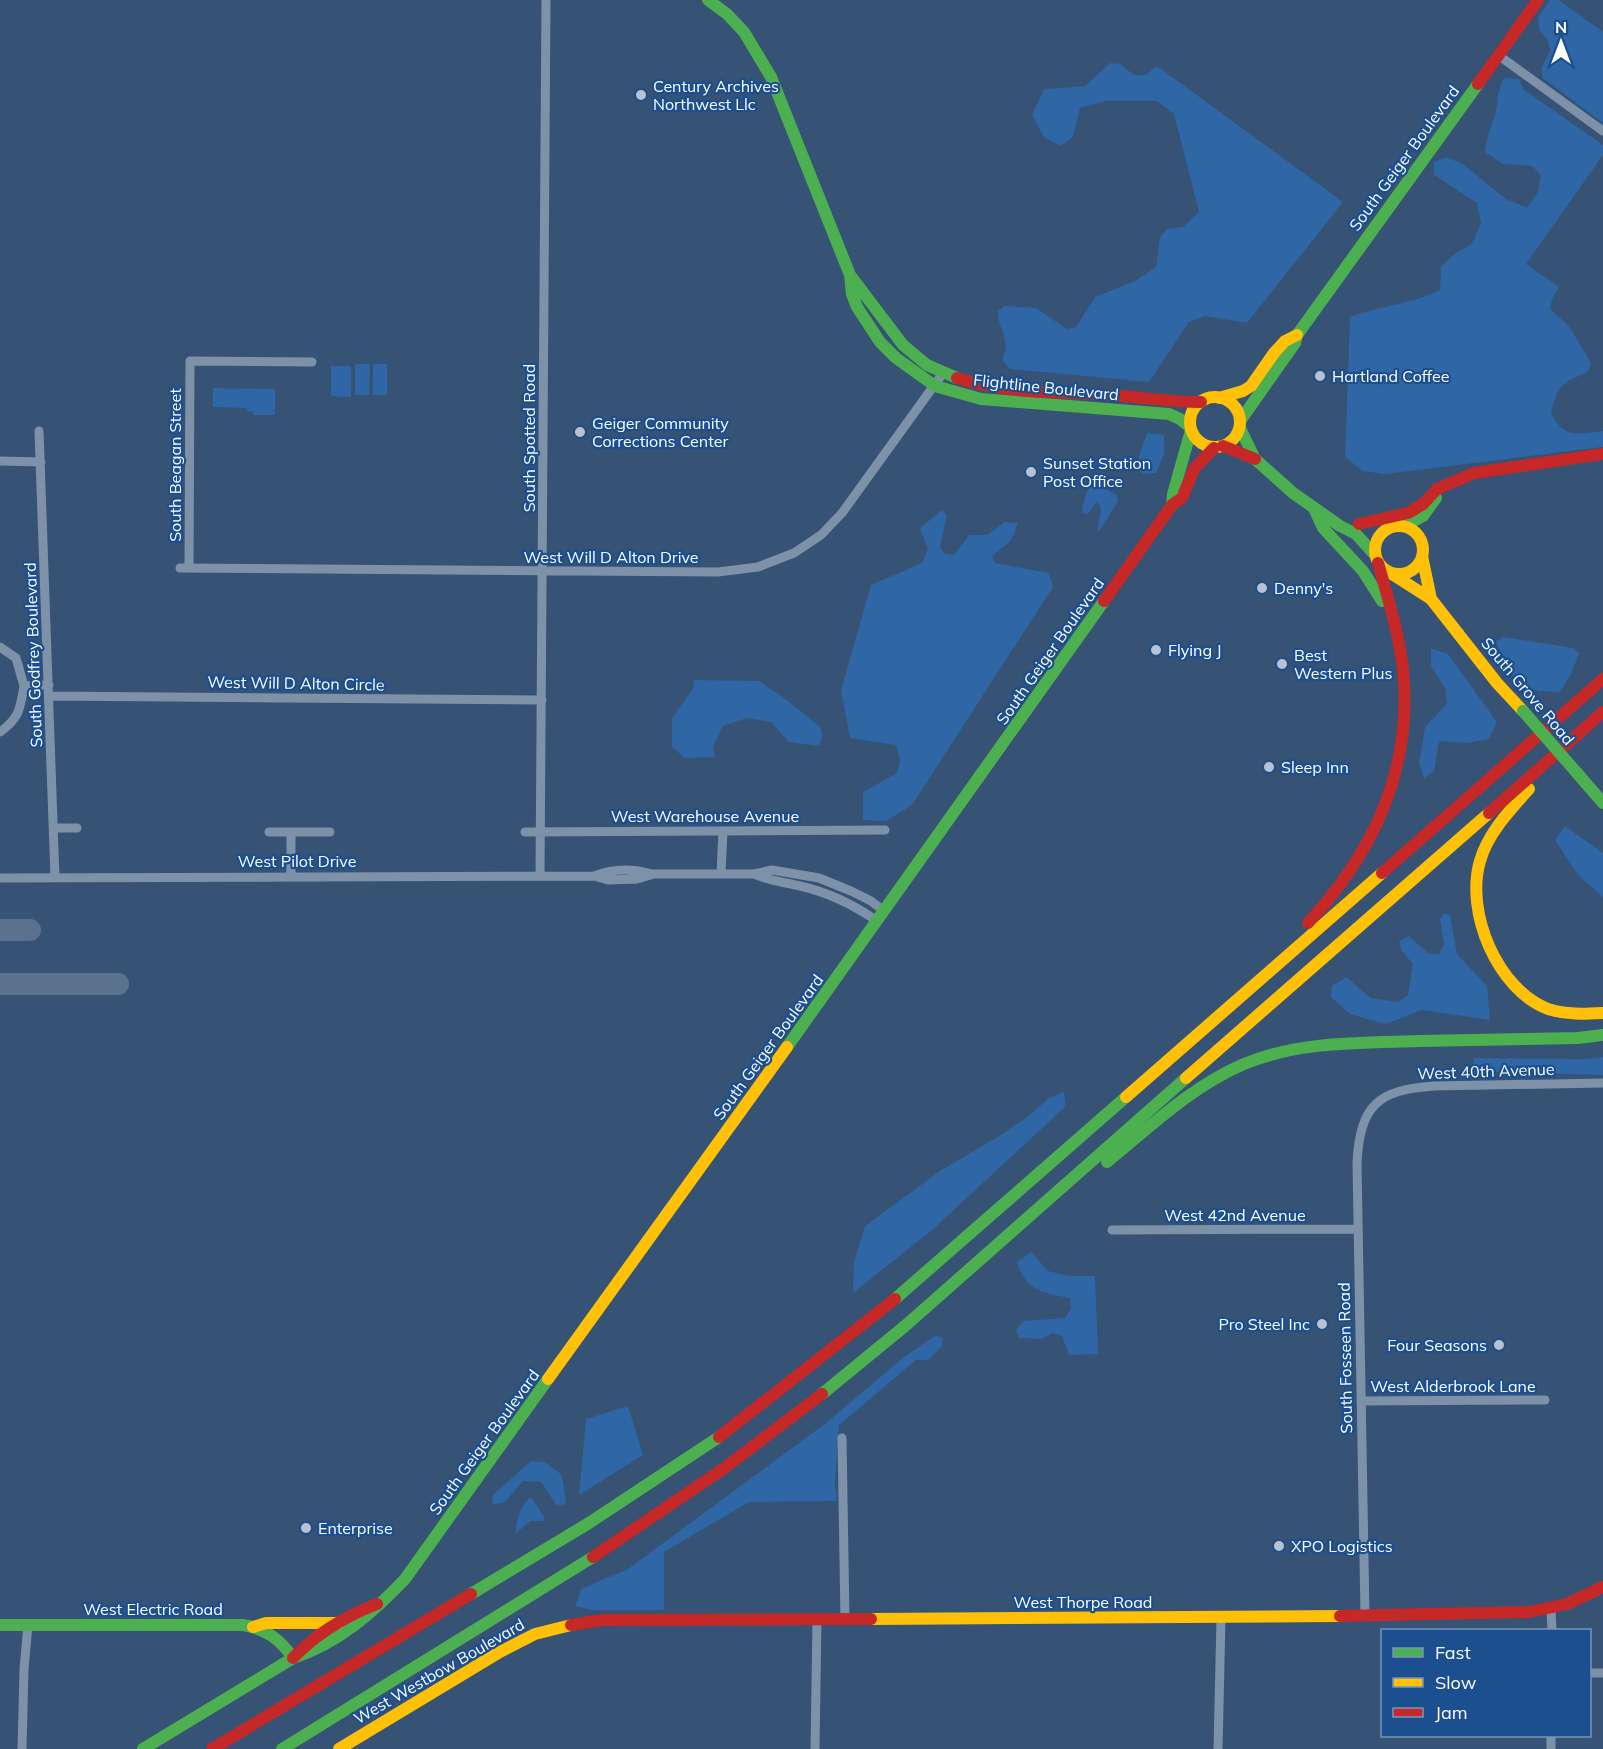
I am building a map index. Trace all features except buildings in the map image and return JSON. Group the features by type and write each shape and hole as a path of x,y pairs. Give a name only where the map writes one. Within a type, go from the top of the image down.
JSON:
{"main road":[{"name":"Flightline Boulevard","path":"708,0 750,39 768,69 850,275 852,294 857,307 880,342 896,358 934,386 981,399 1169,414 1180,419 1190,428"},
{"name":"South Geiger Boulevard","path":"1240,424 1295,344 1297,335 1538,0"},
{"name":"Flightline Boulevard","path":"850,275 866,294 894,337 912,355 943,373 979,384 1007,389 1123,396 1166,402 1201,402"},
{"name":"South Geiger Boulevard","path":"1219,398 1243,391 1251,386 1274,353 1286,341 1297,335"},
{"path":"1255,459 1200,442 1190,428 1191,414 1201,402 1208,398 1219,398 1232,404 1238,411 1240,424 1255,459 1293,494 1340,526 1356,534 1390,573 1407,573 1414,569 1422,556 1423,548 1417,534 1404,526"},
{"path":"1219,447 1231,442 1240,424"},
{"name":"South Geiger Boulevard","path":"1172,505 1171,494 1176,484 1177,472 1190,428"},
{"name":"South Geiger Boulevard","path":"143,1749 293,1658 309,1654 358,1624 384,1602 405,1579 881,916 1172,505 1182,498 1194,469 1219,447"},
{"path":"1359,525 1408,513 1423,504 1437,489 1474,473 1603,454"},
{"path":"1325,516 1359,525 1389,528 1404,526 1424,517 1448,484"},
{"path":"1314,508 1323,528 1353,558 1373,585 1393,623"},
{"path":"1270,970 1292,939 1340,889 1372,837 1384,810 1400,750 1404,717 1403,669 1376,559 1377,539 1389,528"},
{"name":"South Grove Road","path":"1422,556 1431,599"},
{"name":"South Grove Road","path":"1390,573 1431,599 1497,683 1603,803"},
{"path":"212,1749 589,1523 729,1430 912,1285 1603,679"},
{"path":"282,1749 560,1579 724,1468 830,1388 1603,712"},
{"path":"1549,759 1538,780 1497,826 1480,862 1476,881 1479,922 1490,952 1501,969 1522,992 1536,1002 1566,1014 1581,1016 1603,1013"},
{"path":"1076,1175 1108,1162 1210,1082 1229,1070 1274,1053 1305,1046 1344,1043 1578,1038 1603,1035"},
{"name":"West Thorpe Road","path":"558,1627 602,1620 1221,1618 1528,1612 1551,1609 1576,1601 1603,1587"},
{"name":"South Geiger Boulevard","path":"293,1658 303,1646 365,1608 384,1602"},
{"path":"253,1627 266,1623 328,1624 345,1621"},
{"name":"West Electric Road","path":"0,1625 253,1627 277,1638 293,1658"},
{"name":"West Westbow Boulevard","path":"339,1749 498,1653 535,1634 558,1627"}],"street":[{"name":"South Spotted Road","path":"540,876 546,0"},
{"path":"1498,55 1603,131"},
{"name":"South Beagan Street","path":"184,568 190,361 312,363"},
{"name":"West Will D Alton Drive","path":"184,568 718,572 758,567 794,553 821,535 842,513 943,373"},
{"name":"South Godfrey Boulevard","path":"39,431 55,878"},
{"path":"0,461 41,462"},
{"path":"0,647 16,658 24,686 21,704 14,722 0,732"},
{"name":"West Will D Alton Circle","path":"24,686 50,691 542,700"},
{"path":"54,828 77,828"},
{"name":"West Warehouse Avenue","path":"525,832 885,830"},
{"path":"721,873 723,831"},
{"path":"269,832 330,832"},
{"path":"291,832 291,876"},
{"name":"West Pilot Drive","path":"0,878 594,876 608,880 637,879 654,874 754,874 772,870 819,878 851,891 871,901 881,916"},
{"name":"West 40th Avenue","path":"1374,1105 1394,1092 1422,1087 1603,1083"},
{"name":"South Fosseen Road","path":"1365,1615 1357,1150 1365,1121 1374,1105"},
{"name":"West 42nd Avenue","path":"1112,1230 1358,1229"},
{"name":"West Alderbrook Lane","path":"1361,1401 1545,1400"},
{"path":"842,1438 845,1620"},
{"path":"1551,1609 1552,1629"},
{"path":"1218,1749 1221,1618"},
{"path":"815,1749 817,1620"},
{"path":"22,1749 28,1625"}],"shaded area":[{"path":"1550,0 1559,0 1603,32 1603,123 1543,78 1541,69 1550,51 1548,40 1539,30 1538,18"},
{"path":"1110,63 1120,64 1134,75 1146,75 1157,66 1343,202 1247,323 1205,316 1189,322 1149,382 1010,369 1002,360 1006,346 998,311 1005,306 1036,308 1067,329 1076,327 1095,297 1135,281 1156,267 1160,237 1167,229 1183,227 1199,212 1174,114 1157,101 1105,101 1080,108 1073,137 1061,146 1044,137 1032,115 1044,89 1085,86"},
{"path":"1504,78 1519,79 1523,89 1603,145 1603,155 1526,264 1559,287 1550,309 1569,326 1591,363 1588,372 1562,386 1551,413 1561,427 1572,433 1603,431 1603,447 1385,474 1363,471 1345,457 1350,317 1418,299 1440,290 1441,267 1453,255 1472,244 1481,223 1477,203 1434,175 1434,162 1446,157 1463,164 1506,199 1527,208 1538,192 1541,175 1532,166 1503,164 1485,152"},
{"path":"355,364 370,364 369,395 355,395"},
{"path":"373,364 387,364 387,395 373,395"},
{"path":"331,366 351,366 351,397 331,396"},
{"path":"213,388 275,389 275,415 253,415 253,412 247,411 246,408 213,407"},
{"path":"1147,433 1164,435 1164,454 1156,473 1142,474 1136,466"},
{"path":"1102,475 1106,489 1117,495 1118,501 1100,530 1097,531 1101,509 1097,501 1088,514 1082,513 1088,491"},
{"path":"942,510 947,515 940,547 945,554 954,555 969,535 987,535 1005,522 1018,523 1011,541 992,556 995,563 1049,573 1053,587 912,805 886,821 863,820 863,792 897,773 900,761 896,745 850,738 841,690 871,585 922,563 928,549 920,528"},
{"path":"1503,637 1573,648 1579,653 1572,672 1560,692 1538,691 1515,681 1496,642"},
{"path":"1431,648 1448,654 1497,722 1489,739 1467,743 1439,741 1434,771 1424,778 1419,763 1425,727 1447,704 1445,688 1431,666"},
{"path":"693,680 759,681 820,727 823,736 819,746 789,742 771,722 747,718 723,726 713,747 715,757 685,758 672,747 672,718 694,687"},
{"path":"1565,826 1603,853 1603,897 1578,875 1555,840"},
{"path":"1444,913 1450,915 1457,954 1487,986 1490,1020 1422,1010 1385,1024 1350,1014 1331,997 1332,986 1346,977 1371,998 1398,1002 1408,995 1413,964 1401,950 1399,941 1409,936 1429,954 1439,954 1444,944 1440,919"},
{"path":"1603,1057 1603,1075 1489,1072 1472,1075 1474,1058 1583,1059"},
{"path":"1064,1092 1066,1106 931,1231 853,1293 854,1262 865,1226 940,1171 1026,1118 1049,1098"},
{"path":"1031,1252 1048,1271 1069,1276 1095,1276 1098,1354 1069,1355 1062,1336 1053,1333 1041,1339 1019,1338 1016,1330 1023,1321 1065,1318 1071,1309 1070,1298 1044,1292 1025,1279 1017,1262"},
{"path":"936,1335 943,1338 942,1346 928,1360 916,1360 839,1425 835,1484 837,1501 749,1502 664,1552 664,1610 592,1610 575,1606 581,1589 628,1569 826,1423 904,1357"},
{"path":"628,1406 643,1455 579,1495 586,1419"},
{"path":"531,1461 545,1462 562,1475 566,1504 557,1506 541,1482 523,1481 505,1502 492,1505 493,1495"},
{"path":"531,1497 545,1518 543,1521 531,1521 516,1533 520,1513"}],"taxiway":[{"path":"0,930 30,930"},
{"path":"0,984 118,984"}],"traffic: fast":[{"path":"708,0 727,14 744,32 771,77 850,275 903,345 927,365 957,378"},
{"path":"1240,421 1295,343 1297,335 1478,84"},
{"path":"850,275 852,294 857,307 880,342 896,358 935,386 981,399 1169,414 1190,427"},
{"path":"1240,428 1255,459 1293,493 1340,526 1356,534 1375,555"},
{"path":"1172,505 1191,430"},
{"path":"1404,526 1423,516 1436,498"},
{"path":"1314,508 1323,528 1363,571 1382,601"},
{"path":"787,1047 1104,601"},
{"path":"1523,711 1577,773"},
{"path":"1577,773 1603,803"},
{"path":"1107,1162 1189,1095 1225,1073 1265,1056 1308,1047 1352,1043 1578,1038 1603,1035"},
{"path":"822,1394 905,1326 1186,1078"},
{"path":"895,1299 1126,1097"},
{"path":"143,1749 293,1658 340,1635 380,1604 405,1579 548,1379"},
{"path":"471,1594 589,1523 719,1437"},
{"path":"282,1749 593,1557"},
{"path":"0,1625 243,1625 259,1629 272,1636 293,1658"}],"traffic: slow":[{"path":"1219,398 1243,391 1251,386 1274,353 1285,341 1297,335"},
{"path":"1210,397 1220,397 1233,404 1240,417 1240,422 1240,427 1233,440 1220,447 1210,447 1201,443 1194,436 1190,427 1190,417 1194,408 1201,401 1210,397"},
{"path":"1394,526 1404,526 1416,533 1423,545 1423,550 1423,555 1416,567 1404,574 1394,574 1379,563 1375,555 1375,545 1386,530 1394,526"},
{"path":"1422,556 1431,599 1497,683 1523,711"},
{"path":"1392,574 1431,599"},
{"path":"1529,789 1494,831 1480,861 1477,903 1481,925 1500,967 1514,985 1530,999 1548,1009 1562,1012 1603,1013"},
{"path":"1186,1078 1489,813"},
{"path":"1126,1097 1382,873"},
{"path":"548,1379 787,1047"},
{"path":"871,1619 1340,1616"},
{"path":"253,1627 266,1623 338,1623"},
{"path":"339,1749 498,1653 535,1634 571,1625"}],"traffic: jam":[{"path":"1478,84 1538,0"},
{"path":"957,378 1013,390 1201,402"},
{"path":"1223,446 1255,459"},
{"path":"1104,601 1172,505 1182,498 1194,469 1214,448"},
{"path":"1359,524 1408,513 1423,504 1437,489 1474,473 1603,454"},
{"path":"1308,923 1331,896 1370,838 1395,775 1402,741 1403,670 1396,630 1378,563"},
{"path":"1382,873 1603,679"},
{"path":"1489,813 1603,712"},
{"path":"719,1437 895,1299"},
{"path":"593,1557 723,1469 822,1394"},
{"path":"1340,1616 1529,1612 1567,1604 1603,1587"},
{"path":"212,1749 471,1594"},
{"path":"293,1658 332,1626 377,1604"},
{"path":"571,1625 602,1620 871,1619"}],"place":[{"name":"Century Archives Northwest Llc","path":"641,95"},
{"name":"Hartland Coffee","path":"1320,376"},
{"name":"Geiger Community Corrections Center","path":"580,432"},
{"name":"Sunset Station Post Office","path":"1031,472"},
{"name":"Denny's","path":"1262,588"},
{"name":"Flying J","path":"1156,650"},
{"name":"Best Western Plus","path":"1282,664"},
{"name":"Sleep Inn","path":"1269,767"},
{"name":"Pro Steel Inc","path":"1322,1324"},
{"name":"Four Seasons","path":"1499,1345"},
{"name":"Enterprise","path":"306,1528"},
{"name":"XPO Logistics","path":"1279,1546"}]}
